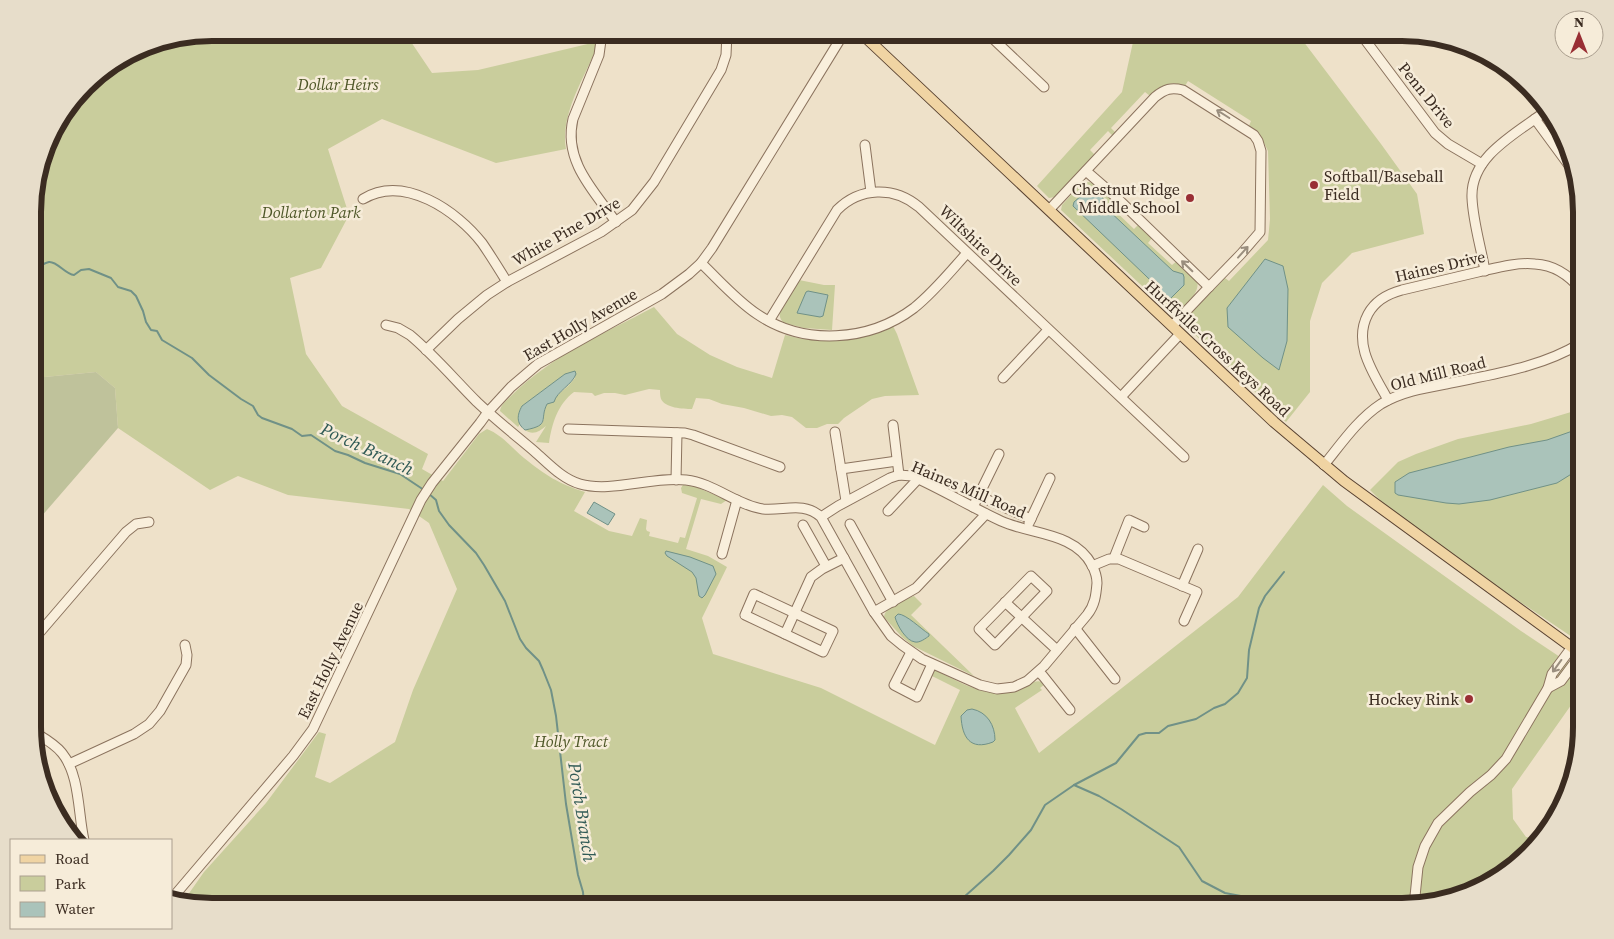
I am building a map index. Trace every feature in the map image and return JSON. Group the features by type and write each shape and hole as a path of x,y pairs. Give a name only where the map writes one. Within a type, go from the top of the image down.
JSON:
{"main road":[{"name":"Hurffville-Cross Keys Road","path":"871,41 1274,422 1324,465 1389,515 1572,647"}],"street":[{"name":"East Holly Avenue","path":"176,893 293,756 314,728 421,500 432,483 488,412 511,387 538,364 662,294 676,285 701,263 724,229 838,41"},
{"path":"997,41 1044,87"},
{"name":"Penn Drive","path":"1367,41 1435,133 1448,144 1482,164"},
{"path":"601,42 600,55 573,119 571,144 574,159 581,173 616,222"},
{"name":"White Pine Drive","path":"426,350 466,311 507,282 616,222 632,210 649,190 717,77 726,55 727,42"},
{"path":"1049,210 1162,91 1172,88 1183,90 1254,134 1261,151 1260,232 1172,326"},
{"path":"1486,271 1472,199 1474,181 1482,164 1494,150 1541,114"},
{"path":"1535,119 1564,159"},
{"path":"865,144 871,192"},
{"path":"1086,171 1116,197 1209,287"},
{"path":"363,199 376,192 400,191 424,198 441,207 462,222 478,239 507,282"},
{"name":"Wiltshire Drive","path":"769,321 834,213 849,200 871,192 890,192 908,199 919,207 1184,457"},
{"path":"701,263 741,302 769,321 790,330 820,335 844,335 871,330 892,321 914,307 927,296 967,253"},
{"name":"Haines Drive","path":"1388,400 1369,365 1364,351 1362,330 1370,311 1378,301 1394,292 1521,264 1545,265 1566,275 1572,281"},
{"path":"386,325 404,331 426,350 488,412 556,470 579,484 599,486 685,480 703,484 737,500 761,508 802,507 808,509 821,517 874,612 891,636 911,652 971,682 997,689 1006,688 1021,684 1038,672 1094,604 1096,576 1092,566 1114,558 1197,592 1184,621"},
{"path":"1003,378 1048,330"},
{"path":"1120,397 1180,334"},
{"name":"Old Mill Road","path":"1324,465 1358,424 1388,400 1415,390 1538,363 1572,348"},
{"path":"893,425 899,475"},
{"path":"568,429 693,435 780,467"},
{"path":"835,432 846,501"},
{"path":"676,480 677,433"},
{"path":"973,507 999,454"},
{"path":"841,469 897,461"},
{"name":"Haines Mill Road","path":"821,517 846,501 890,478 899,475 912,476 1007,523 1070,542 1085,554 1092,566"},
{"path":"1027,530 1050,478"},
{"path":"888,511 918,479"},
{"path":"979,496 1031,519"},
{"path":"722,554 737,500"},
{"path":"874,612 894,602 920,584 986,514"},
{"path":"1114,558 1129,520 1144,527"},
{"path":"41,631 126,532 136,524 149,522"},
{"path":"850,524 894,602"},
{"path":"803,525 826,566"},
{"path":"1182,586 1198,549"},
{"path":"785,634 809,581 817,571 844,558"},
{"path":"1031,576 1047,591 995,646 979,629 1005,602 1031,576"},
{"path":"754,594 833,631 823,652 785,634 745,615 754,594"},
{"path":"1005,602 1057,650"},
{"path":"1076,628 1115,679"},
{"path":"69,764 134,734 153,720 186,665 187,655 185,646"},
{"path":"1415,897 1418,867 1425,846 1438,823 1506,759 1548,688 1552,674 1572,647"},
{"path":"911,652 894,685 917,697 932,664"},
{"path":"1548,688 1561,681 1572,666"},
{"path":"1038,672 1044,676 1070,710"},
{"path":"42,738 58,749 69,764 74,778 84,839"}],"green space":[{"path":"1133,41 1303,41 1417,194 1424,234 1352,253 1322,283 1310,321 1310,392 1286,422 1187,327 1186,318 1225,278 1229,281 1268,240 1270,219 1268,151 1259,133 1249,126 1251,121 1188,81 1185,86 1175,83 1166,85 1150,96 1145,92 1111,128 1116,133 1113,136 1108,131 1090,150 1095,155 1055,197 1049,198 1037,186 1122,92"},
{"name":"Holly Tract","path":"201,42 411,42 432,73 478,70 596,42 595,52 569,112 566,124 566,149 496,163 382,119 328,149 349,215 321,268 290,278 306,354 342,406 428,454 422,469 443,481 479,434 487,429 502,438 524,458 546,474 567,486 585,492 574,511 609,531 632,536 640,518 647,520 646,529 650,532 649,536 678,543 680,537 685,538 697,498 682,493 681,488 683,485 696,487 727,500 721,504 701,499 686,549 708,556 727,567 702,618 713,654 821,688 935,745 960,690 932,676 935,670 967,686 993,693 1011,692 1033,682 1039,681 1045,684 1040,688 1042,690 1015,708 1039,753 1238,597 1323,485 1347,506 1521,631 1572,665 1572,704 1512,789 1513,819 1526,837 1532,838 1523,848 1497,869 1477,880 1457,889 1413,897 213,898 187,896 204,872 266,803 319,732 326,734 315,777 330,783 395,742 413,690 457,589 429,523 409,509 288,495 238,476 210,490 118,428 115,388 96,372 41,377 41,213 43,190 47,168 54,147 70,117 117,70 137,59 157,50"},
{"path":"1083,182 1092,183 1100,188 1114,202 1110,206 1134,229 1138,225 1152,238 1148,243 1172,265 1177,261 1196,278 1198,286 1194,295 1175,314 1172,314 1061,210 1062,205"},
{"path":"799,280 824,285 835,285 832,330 804,328 784,323 782,320 780,310"},
{"path":"654,307 677,334 710,355 737,367 772,378 785,335 827,341 853,339 893,326 919,395 885,396 872,399 838,424 806,428 792,417 782,415 771,416 709,399 696,398 692,409 675,407 663,402 660,390 649,389 625,395 604,393 595,396 592,393 574,392 564,402 557,414 549,443 536,442 546,426 534,433 525,430 542,424 547,404 575,378 575,372 565,374 522,406 518,427 500,411 501,406 506,401 543,369 579,346"},
{"path":"96,372 115,388 118,428 41,517 41,377"},
{"path":"1572,412 1572,637 1486,579 1387,507 1370,490 1398,462 1416,454 1458,439 1531,424"},
{"path":"914,596 922,604 911,615 974,676 913,646 884,617 885,613 892,606"}],"water":[{"path":"1089,189 1100,194 1106,208 1173,271 1183,274 1184,285 1170,299 1073,206 1074,202"},
{"path":"1265,259 1283,266 1288,289 1287,341 1279,370 1228,327 1227,308"},
{"path":"808,291 828,295 823,316 797,313"},
{"path":"575,371 574,378 554,402 547,404 541,424 525,430 520,425 518,419 522,406 565,374"},
{"path":"1572,431 1572,474 1557,483 1490,500 1459,504 1395,493 1395,482 1409,473 1509,447 1547,440"},
{"path":"594,502 615,514 608,525 587,513"},
{"path":"666,551 690,557 713,566 716,574 702,598 699,596 696,578 692,572 667,556"},
{"path":"898,614 909,619 929,634 929,636 917,642 908,639 896,620 895,617"},
{"path":"972,709 986,716 992,724 995,734 993,742 978,745 966,736 961,716 967,710"}],"waterway":[{"name":"Porch Branch","path":"41,266 52,262 74,275 81,270 89,269 111,278 118,287 131,291 136,296 151,330 157,331 162,340 192,358 209,375 253,406 262,418 292,429 302,436 311,435 335,451 400,474 424,490"},
{"name":"Porch Branch","path":"428,493 436,500 439,511 449,525 476,553 484,565 505,601 520,639 539,661 551,690 556,716 566,804 583,898"},
{"path":"964,897 1009,855 1031,830 1045,805 1074,785 1116,763 1139,735 1159,733 1168,726 1196,719 1214,708 1225,704 1238,693 1247,678 1249,650 1259,608 1265,596 1284,572"},
{"path":"1074,785 1099,796 1179,847 1202,881 1225,893 1246,897"}],"place":[{"name":"Softball/Baseball Field","path":"1314,185"},
{"name":"Chestnut Ridge Middle School","path":"1190,198"},
{"name":"Hockey Rink","path":"1469,699"}],"park label":[{"name":"Dollar Heirs","path":"338,84"},
{"name":"Dollarton Park","path":"311,212"}]}
